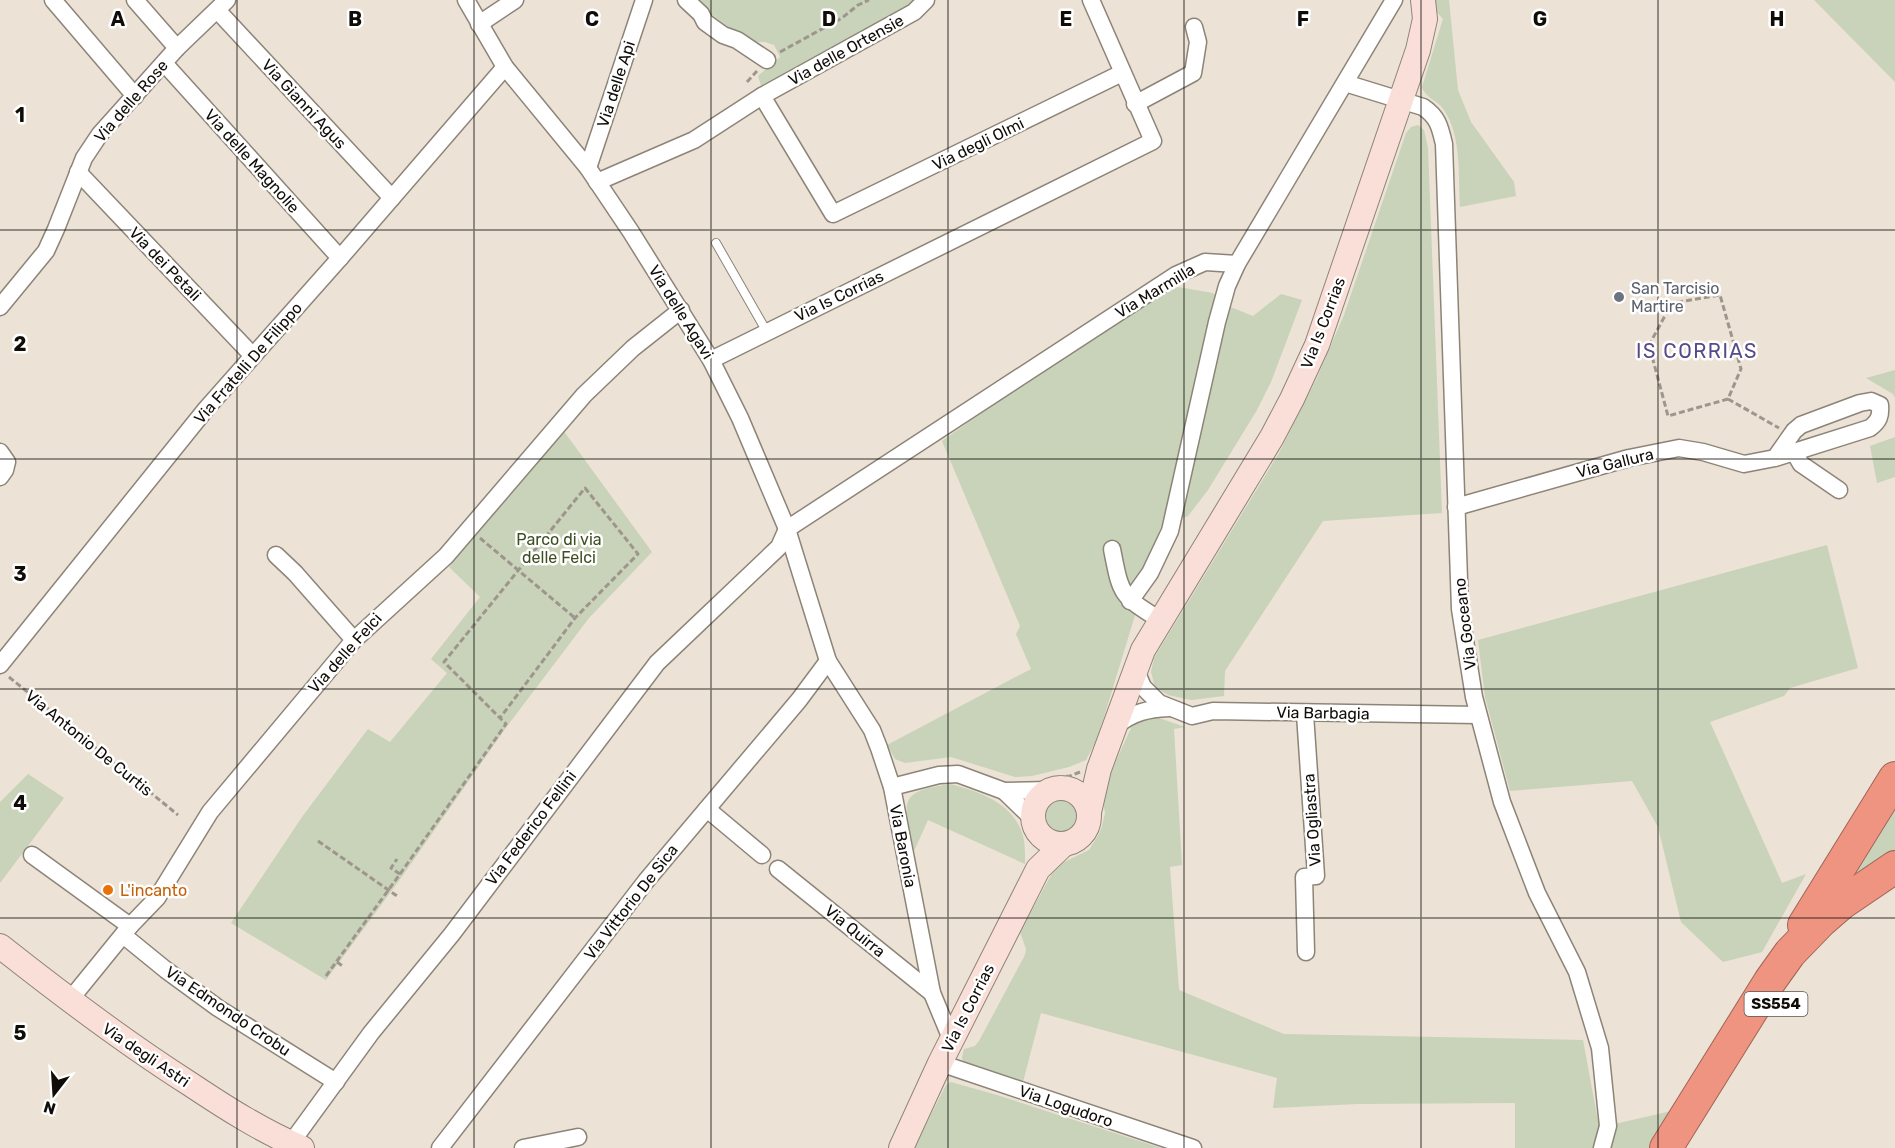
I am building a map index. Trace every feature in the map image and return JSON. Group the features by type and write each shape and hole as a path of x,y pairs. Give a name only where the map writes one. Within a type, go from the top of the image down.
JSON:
{"highway":[{"path":"1790,954 1810,914 1895,778"},
{"name":"SS554","path":"1666,1148 1770,981 1790,954 1820,922 1842,903 1895,867"},
{"name":"SS554","path":"1688,1148 1798,970 1844,924 1895,886"}],"street":[{"path":"53,0 135,96"},
{"path":"135,0 177,48"},
{"name":"Via delle Agavi","path":"466,0 505,68 593,175 711,360 740,418 787,529 828,662"},
{"path":"479,24 515,0"},
{"name":"Via delle Api","path":"593,175 644,0"},
{"path":"686,0 701,14 705,22 767,60"},
{"name":"Via delle Ortensie","path":"593,175 694,140 762,96 914,12 926,0"},
{"path":"1130,601 1150,573 1170,531 1227,286 1237,264 1394,0"},
{"name":"Via Is Corrias","path":"1089,812 1093,768 1116,726 1143,650 1267,445 1317,345 1423,32 1425,19 1423,0"},
{"path":"1095,2 1135,104 1193,72 1198,42 1194,27"},
{"name":"Via delle Rose","path":"0,307 46,251 84,158 100,134 177,48 222,5"},
{"name":"Via Gianni Agus","path":"222,5 392,198"},
{"name":"Via delle Magnolie","path":"164,63 340,258"},
{"name":"Via Fratelli De Filippo","path":"2,670 206,409 505,68"},
{"name":"Via degli Olmi","path":"762,96 833,214 1122,73"},
{"path":"1345,83 1401,101"},
{"name":"Via Goceano","path":"1401,101 1423,106 1433,114 1439,122 1444,144 1460,609 1478,715 1502,802 1537,893 1577,972 1589,1009 1600,1048 1608,1125 1602,1148"},
{"name":"Via Is Corrias","path":"711,360 1153,141 1135,104"},
{"name":"Via dei Petali","path":"78,172 253,356"},
{"name":"Via Marmilla","path":"787,529 1176,275 1205,262 1237,264"},
{"name":"Via delle Felci","path":"69,1001 127,930 158,898 210,813 354,640 376,617 429,572 584,395 633,348 681,310"},
{"name":"Via Gallura","path":"1456,507 1629,458 1679,448 1703,452 1744,464 1775,458 1870,428 1881,414 1880,405 1871,401 1860,403 1801,425 1775,458"},
{"path":"0,452 6,462 5,470 0,477"},
{"path":"1794,452 1801,464 1839,490"},
{"name":"Via Federico Fellini","path":"297,1146 336,1082 371,1033 457,928 657,663 779,547 787,529"},
{"path":"1113,549 1119,585 1130,601 1160,620"},
{"path":"276,555 295,573 354,640"},
{"name":"Via Baronia","path":"828,662 872,730 892,787 932,993 952,1041"},
{"name":"Via Vittorio De Sica","path":"440,1148 646,881 799,700 828,662"},
{"path":"1135,668 1143,687 1152,697 1170,708"},
{"path":"1116,726 1132,714 1152,708 1170,708"},
{"name":"Via Barbagia","path":"1170,708 1192,716 1213,711 1478,715"},
{"name":"Via Ogliastra","path":"1305,714 1316,876 1304,877 1306,952"},
{"path":"1035,825 1037,802 1056,786 1093,768"},
{"path":"892,787 958,774 1004,791 1056,786 1083,798 1089,812 1089,822 1078,839 1064,844 1049,842 1004,791"},
{"path":"707,809 762,855"},
{"name":"Via Is Corrias","path":"1035,825 1038,868"},
{"name":"Via Is Corrias","path":"901,1148 940,1063 1038,868 1064,844"},
{"name":"Via Edmondo Crobu","path":"32,855 127,930 166,970 218,1008 336,1082"},
{"name":"Via Quirra","path":"778,870 932,993"},
{"name":"Via degli Astri","path":"0,946 69,1001 142,1054 235,1114 297,1146"},
{"name":"Via Logudoro","path":"940,1063 1193,1148"},
{"path":"523,1148 559,1144 578,1137"}],"lane":[{"path":"716,243 767,332"}],"path":[{"path":"747,82 767,60 842,18 858,4 869,0"},
{"path":"1728,399 1741,369 1720,295 1672,303 1649,345 1668,416 1728,399 1791,435"},
{"path":"326,976 389,891 506,724 500,718 444,662 517,569 585,488 638,554 575,618 500,718"},
{"path":"469,529 575,618"},
{"name":"Via Antonio De Curtis","path":"2,670 178,815"},
{"path":"1056,786 1070,776 1093,768"},
{"path":"318,841 397,896"},
{"path":"397,859 391,868 400,874"},
{"path":"337,962 344,967"}],"green space":[{"path":"693,0 915,0 908,7 762,89 758,76 780,57 774,45 765,42 748,42"},
{"path":"1433,0 1449,0 1458,90 1471,122 1514,182 1516,196 1460,207 1458,157 1454,132 1444,110 1426,94 1422,87 1443,19 1435,10"},
{"path":"1814,0 1895,0 1895,82"},
{"path":"1418,125 1424,130 1428,148 1442,513 1323,521 1225,671 1224,696 1191,700 1168,695 1155,687 1151,672 1154,658 1279,453 1316,380 1344,315 1406,133 1411,127"},
{"path":"1178,287 1213,293 1228,306 1253,316 1281,294 1302,300 1271,382 1257,410 1208,490 1188,516 1162,525 1146,564 1136,612 1104,717 1096,741 1086,760 1069,767 1032,776 1015,777 951,757 905,763 895,759 887,745 1031,669 1016,634 1020,626 942,441 1087,340"},
{"path":"1895,370 1895,398 1893,394 1866,378"},
{"name":"Parco di via delle Felci","path":"563,430 652,552 589,618 505,729 401,878 326,980 231,923 302,817 368,729 390,742 447,673 431,659 480,597 449,567"},
{"path":"1895,437 1895,477 1877,483 1870,446"},
{"path":"1827,545 1858,668 1790,688 1784,696 1710,722 1782,883 1806,874 1762,952 1723,962 1681,922 1658,827 1632,781 1510,791 1485,697 1478,640"},
{"path":"1156,717 1185,727 1174,729 1182,865 1170,867 1179,990 1284,1034 1583,1040 1598,1121 1619,1123 1676,1110 1653,1148 1515,1148 1515,1103 1358,1104 1273,1108 1277,1078 1041,1013 1023,1082 963,1062 964,1049 975,1046 979,1041 1025,955 1026,949 1020,932 1056,866 1089,850 1099,834 1105,813 1103,802 1109,776 1132,726 1142,719"},
{"path":"28,774 64,798 0,883 0,802"},
{"path":"950,784 986,796 1006,809 1020,828 1024,840 1025,864 928,820 914,851 908,821 908,802 919,791"},
{"path":"1061,796 1075,802 1081,816 1075,830 1061,836 1047,830 1041,816 1047,802"},
{"path":"1895,800 1895,855 1845,884"},
{"path":"951,1082 1161,1148 914,1148 946,1085"}],"place":[{"name":"San Tarcisio Martire","path":"1619,297"},
{"name":"L'incanto","path":"108,890"}],"district":[{"name":"IS CORRIAS","path":"1697,351"}]}
